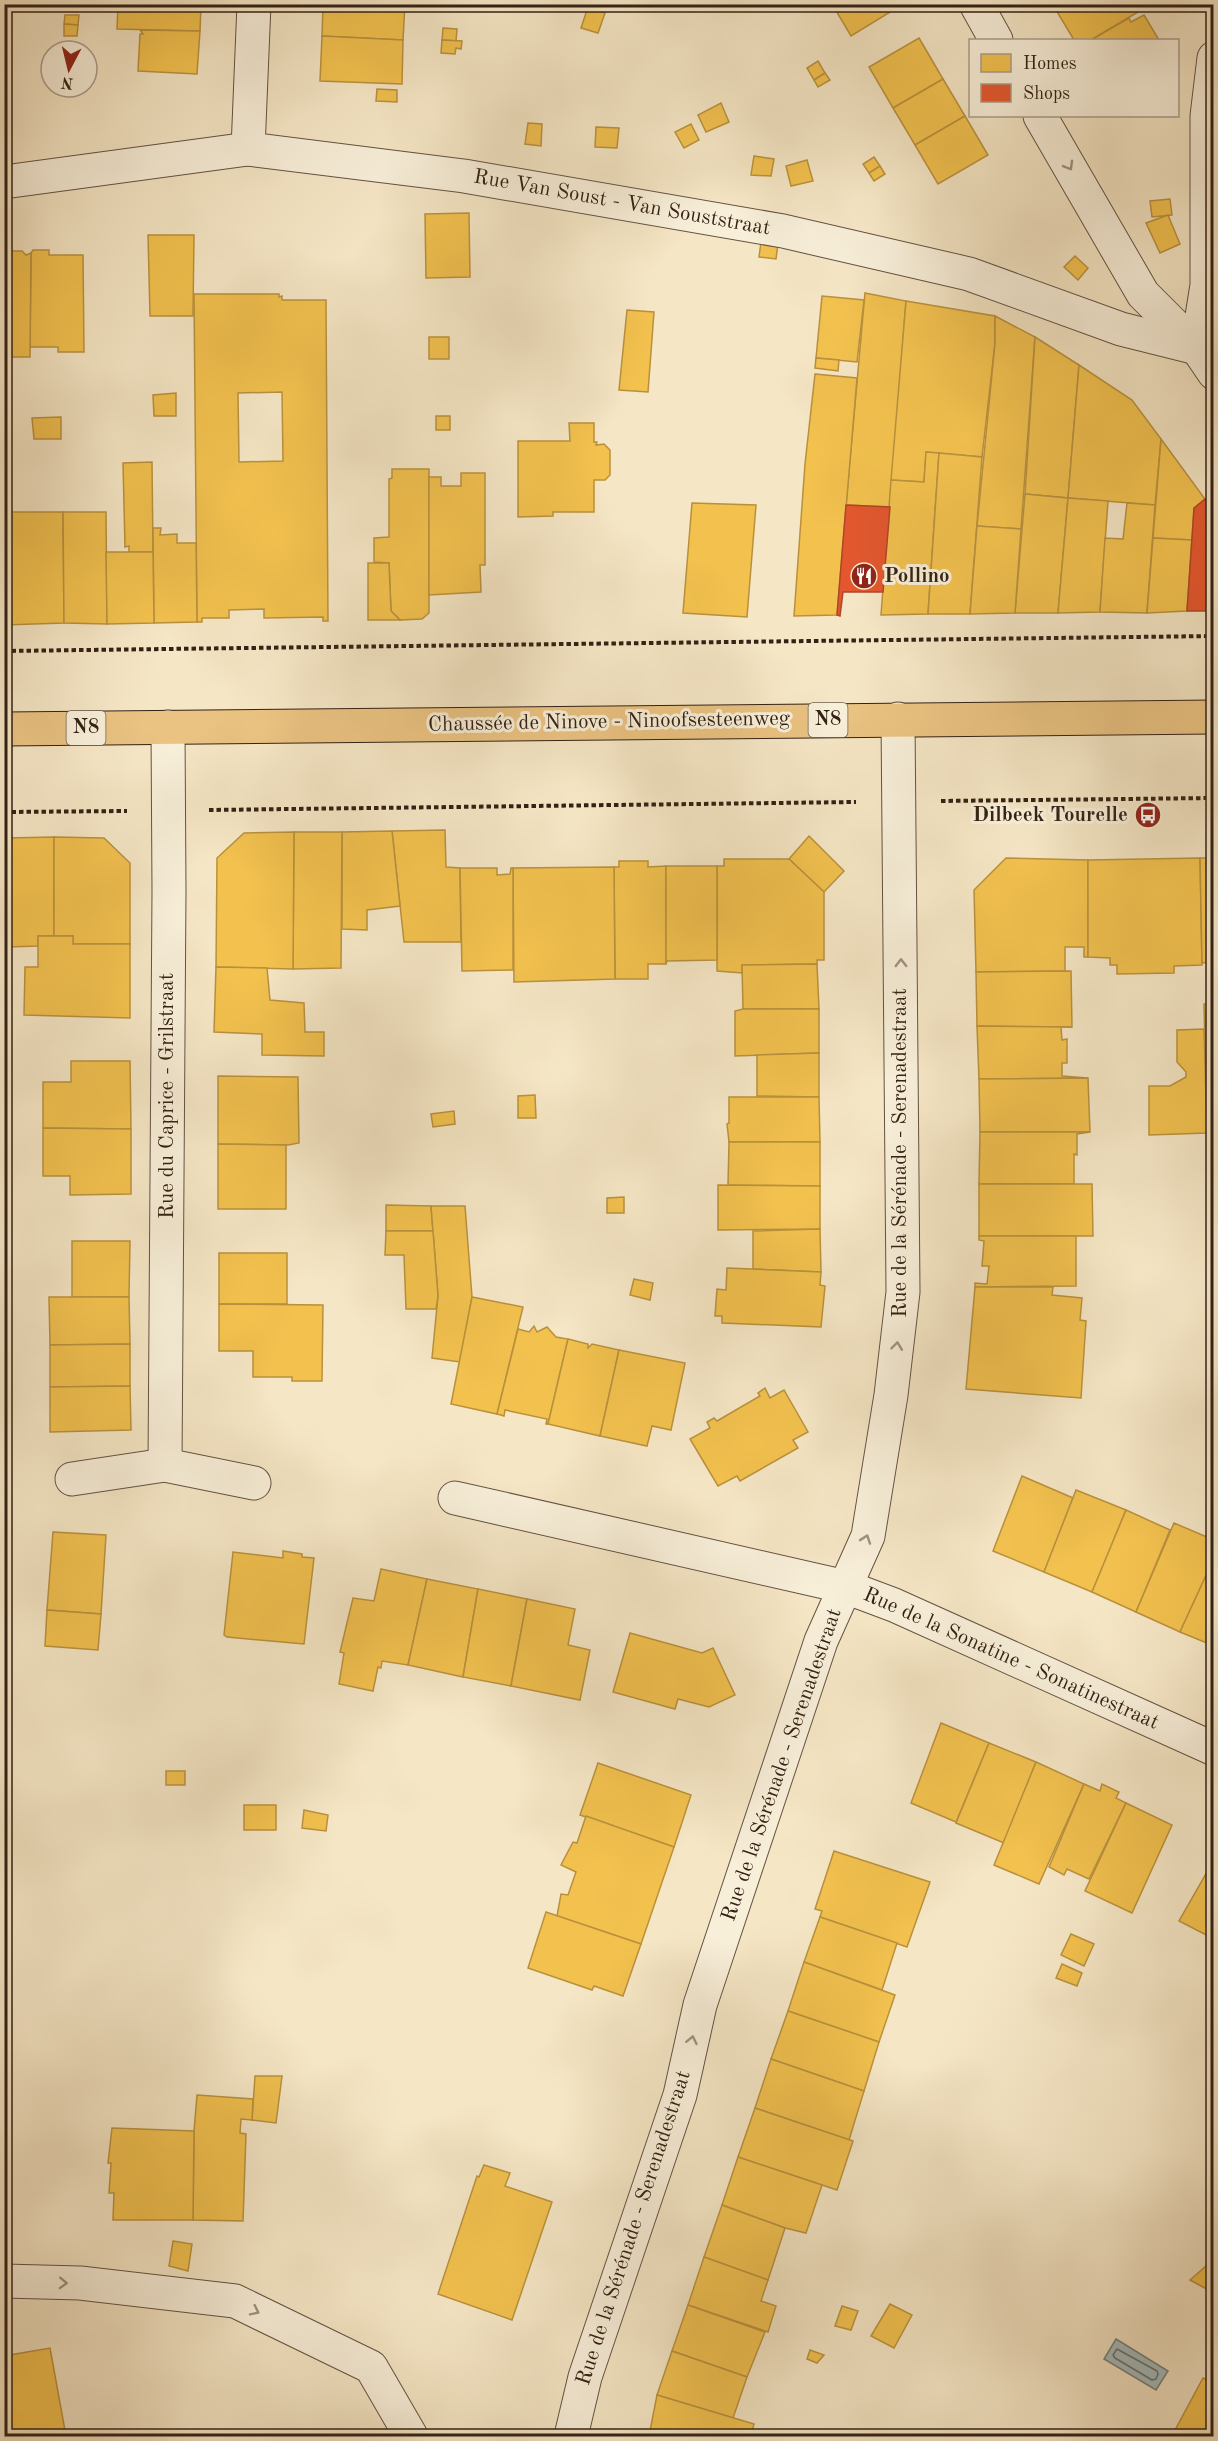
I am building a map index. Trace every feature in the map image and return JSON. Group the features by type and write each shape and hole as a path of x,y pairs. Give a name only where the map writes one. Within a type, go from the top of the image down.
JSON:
{"main road":[{"name":"Chaussée de Ninove - Ninoofsesteenweg","path":"4,729 1214,717"}],"street":[{"path":"248,149 254,4"},
{"path":"976,4 995,39"},
{"path":"1205,360 1207,116 1214,58"},
{"path":"1041,117 1143,294 1205,360"},
{"name":"Rue Van Soust - Van Souststraat","path":"4,182 248,149 464,176 783,231 969,274 1205,360"},
{"name":"Rue de la Sérénade - Serenadestraat","path":"571,2436 585,2377 680,2095 700,2005 821,1641 868,1536 891,1395 903,1292 898,719"},
{"name":"Rue du Caprice - Grilstraat","path":"165,1464 168,727"},
{"path":"72,1479 165,1464 254,1483"},
{"name":"Rue de la Sonatine - Sonatinestraat","path":"455,1498 846,1587 894,1605 1214,1749"},
{"path":"4,2281 80,2283 235,2301 371,2367 411,2436"}],"path":[{"path":"4,651 1214,636"},
{"path":"4,812 1214,798"}],"water":[{"path":"1116,2339 1168,2371 1156,2390 1104,2359"}],"building: Homes":[{"path":"118,4 201,4 200,31 117,29"},
{"path":"323,4 405,4 403,40 322,36"},
{"path":"832,4 899,4 900,6 851,36"},
{"path":"1065,4 1140,4 1143,9 1093,39 1073,39 1056,10"},
{"path":"588,7 605,13 598,33 581,28"},
{"path":"65,15 79,15 78,25 64,24"},
{"path":"1144,15 1158,39 1093,39 1129,18 1131,22"},
{"path":"64,24 78,25 77,36 64,36"},
{"path":"443,28 457,29 456,41 442,40"},
{"path":"140,30 200,31 197,74 138,71 140,34 143,34"},
{"path":"322,36 403,40 402,84 320,81"},
{"path":"919,38 943,79 893,108 869,67"},
{"path":"442,40 462,41 461,49 456,48 455,54 441,53"},
{"path":"818,61 825,73 814,80 807,68"},
{"path":"825,73 830,80 818,87 814,80"},
{"path":"943,79 965,116 915,145 893,108"},
{"path":"377,89 397,90 397,102 376,101"},
{"path":"721,103 729,122 706,132 698,115"},
{"path":"965,116 988,155 938,184 915,145"},
{"path":"528,123 542,124 541,146 525,144"},
{"path":"691,124 699,140 684,148 675,132"},
{"path":"596,127 619,128 617,148 595,147"},
{"path":"754,156 774,159 771,176 751,175"},
{"path":"874,157 880,166 869,173 863,164"},
{"path":"807,160 813,181 791,186 786,166"},
{"path":"880,166 885,174 874,181 869,173"},
{"path":"1170,199 1172,215 1152,217 1150,201"},
{"path":"469,213 470,277 426,278 425,214"},
{"path":"1168,215 1180,244 1160,253 1146,223"},
{"path":"148,235 194,235 193,316 150,316"},
{"path":"761,242 778,244 776,259 759,257"},
{"path":"33,250 49,250 49,255 83,255 84,352 58,352 58,347 30,347 31,253"},
{"path":"22,251 26,255 31,253 30,357 4,357 4,253"},
{"path":"1075,256 1088,268 1078,280 1064,267"},
{"path":"865,293 906,301 890,507 846,505"},
{"path":"194,294 279,294 282,300 326,300 328,621 323,621 323,617 264,618 264,609 229,610 229,618 202,618 202,622 197,622","holes":["282,392 283,461 239,462 238,393"]},
{"path":"822,296 864,300 857,362 816,358"},
{"path":"906,301 995,316 995,343 982,457 926,452 924,482 891,480"},
{"path":"627,310 654,312 648,392 619,390"},
{"path":"995,316 1035,337 1021,529 977,526 995,343"},
{"path":"429,337 449,337 449,359 429,359"},
{"path":"1035,337 1079,365 1068,498 1025,494"},
{"path":"816,358 839,360 838,371 815,368"},
{"path":"1079,365 1132,400 1161,439 1155,505 1068,498"},
{"path":"815,374 857,378 837,615 794,616 805,464"},
{"path":"176,393 176,416 154,416 153,395"},
{"path":"436,416 450,416 450,430 436,430"},
{"path":"61,417 61,439 34,439 32,418"},
{"path":"569,423 594,423 594,442 597,442 596,445 604,444 610,450 610,475 605,480 594,480 594,512 553,512 553,516 518,517 518,441 570,441"},
{"path":"1161,439 1205,499 1194,508 1192,540 1153,538"},
{"path":"926,452 939,453 928,614 881,615 891,480 924,482"},
{"path":"939,453 982,457 970,614 928,614"},
{"path":"152,462 153,552 129,552 129,546 125,547 123,463"},
{"path":"392,469 429,469 429,613 422,619 400,620 391,611 389,563 374,562 374,538 389,537 389,479 392,478"},
{"path":"461,473 485,473 485,565 480,565 481,592 429,595 429,477 441,477 441,486 461,486"},
{"path":"1025,494 1068,498 1058,613 1015,613"},
{"path":"1068,498 1108,501 1100,612 1058,613"},
{"path":"692,503 756,505 747,617 683,613"},
{"path":"1127,503 1155,505 1147,613 1100,612 1105,538 1123,539"},
{"path":"4,512 63,512 64,623 4,625"},
{"path":"63,512 106,512 107,624 64,623"},
{"path":"977,526 1021,529 1015,613 970,614"},
{"path":"153,528 161,528 160,535 177,534 177,543 196,543 197,622 154,623"},
{"path":"1153,538 1192,540 1187,611 1147,613"},
{"path":"106,552 153,552 154,623 107,624"},
{"path":"368,563 389,563 391,611 400,620 368,620"},
{"path":"445,830 446,867 460,868 461,942 404,942 392,831"},
{"path":"392,831 400,906 367,910 367,930 342,929 342,832"},
{"path":"294,832 342,832 341,968 293,969"},
{"path":"294,832 293,969 216,967 217,858 244,833"},
{"path":"809,836 844,871 824,892 789,859"},
{"path":"54,837 54,936 38,936 38,946 7,947 7,838"},
{"path":"54,837 104,838 130,863 130,944 73,944 73,936 54,936"},
{"path":"4,838 7,838 7,966 4,967"},
{"path":"1006,858 1088,860 1088,957 1084,957 1084,947 1065,947 1065,971 976,972 974,890"},
{"path":"1200,858 1202,965 1174,966 1174,973 1117,974 1117,965 1110,965 1110,958 1088,957 1088,860"},
{"path":"1200,858 1214,858 1214,962 1202,963"},
{"path":"724,859 789,859 824,892 824,960 817,960 817,964 742,965 742,973 717,971 717,866 724,866"},
{"path":"619,861 648,861 648,867 666,866 666,964 648,964 648,979 615,979 614,867 619,867"},
{"path":"666,866 717,866 717,960 667,961 666,964"},
{"path":"614,867 615,979 514,982 513,868"},
{"path":"460,868 497,868 497,875 510,874 513,868 513,970 462,971"},
{"path":"38,936 73,936 73,944 130,944 130,1018 24,1015 25,967 38,967"},
{"path":"817,964 819,1009 743,1009 742,965"},
{"path":"216,967 267,968 270,1000 304,1003 305,1032 324,1032 324,1056 262,1055 262,1034 214,1032"},
{"path":"1071,971 1072,1027 977,1026 976,972"},
{"path":"1204,1004 1214,1004 1214,1132 1207,1133"},
{"path":"743,1009 819,1009 819,1053 735,1056 735,1011"},
{"path":"977,1026 1072,1027 1061,1027 1062,1040 1067,1039 1067,1063 1062,1063 1062,1076 1088,1078 979,1079"},
{"path":"1204,1029 1207,1133 1149,1135 1149,1086 1170,1086 1186,1077 1186,1072 1177,1062 1177,1030"},
{"path":"4,1041 9,1041 8,1064 4,1064"},
{"path":"819,1053 819,1097 757,1096 757,1055"},
{"path":"71,1061 130,1061 131,1129 43,1128 43,1082 71,1082"},
{"path":"218,1076 298,1077 299,1143 288,1145 218,1144"},
{"path":"1088,1078 1090,1132 980,1132 979,1079"},
{"path":"535,1095 536,1118 518,1118 518,1096"},
{"path":"729,1097 819,1097 820,1142 729,1142 727,1124 729,1123"},
{"path":"454,1111 455,1124 433,1127 431,1114"},
{"path":"43,1128 131,1129 131,1194 70,1195 70,1176 43,1176"},
{"path":"980,1132 1090,1132 1077,1134 1074,1184 979,1184"},
{"path":"729,1142 820,1142 820,1186 728,1185"},
{"path":"218,1144 286,1145 286,1209 218,1209"},
{"path":"979,1184 1092,1184 1093,1236 979,1236"},
{"path":"718,1185 820,1186 820,1229 718,1230"},
{"path":"4,1194 9,1194 9,1218 4,1218"},
{"path":"624,1197 624,1213 607,1213 607,1198"},
{"path":"386,1205 431,1206 433,1231 386,1231"},
{"path":"431,1206 465,1206 472,1297 460,1362 432,1358 438,1296"},
{"path":"4,1218 9,1218 9,1241 4,1242"},
{"path":"820,1229 821,1272 753,1269 753,1231"},
{"path":"386,1231 433,1231 438,1296 436,1309 406,1309 404,1255 385,1255"},
{"path":"979,1236 1076,1236 1076,1286 975,1287 975,1283 987,1284 989,1266 982,1266 984,1241 979,1240"},
{"path":"72,1241 130,1241 129,1297 72,1297"},
{"path":"219,1253 287,1253 287,1304 219,1304"},
{"path":"727,1268 821,1272 820,1285 825,1286 821,1327 722,1323 722,1316 715,1316 717,1289 726,1290"},
{"path":"634,1279 653,1283 650,1300 630,1295"},
{"path":"975,1287 1053,1287 1052,1295 1082,1298 1080,1320 1086,1321 1081,1398 966,1389"},
{"path":"49,1297 129,1297 130,1344 50,1345"},
{"path":"472,1297 523,1307 497,1414 451,1404"},
{"path":"219,1304 323,1305 322,1381 292,1381 292,1377 253,1377 253,1351 219,1351"},
{"path":"534,1326 537,1332 547,1327 556,1337 568,1339 548,1424 546,1424 547,1419 505,1410 504,1416 497,1414 518,1329 529,1332"},
{"path":"568,1339 588,1344 588,1348 592,1344 619,1350 600,1436 548,1424"},
{"path":"130,1344 130,1386 50,1387 50,1345"},
{"path":"619,1350 685,1363 671,1430 652,1426 647,1446 600,1436"},
{"path":"130,1386 131,1430 50,1432 50,1387"},
{"path":"765,1388 770,1398 784,1390 808,1432 793,1440 798,1448 740,1481 737,1476 718,1486 690,1439 710,1428 707,1422 714,1418 717,1421 760,1396 758,1393"},
{"path":"1022,1476 1073,1498 1044,1572 993,1551"},
{"path":"1076,1490 1126,1510 1092,1592 1044,1572"},
{"path":"1126,1510 1170,1530 1136,1612 1092,1592"},
{"path":"1174,1523 1214,1540 1214,1558 1180,1632 1136,1612"},
{"path":"53,1532 106,1535 101,1614 47,1610"},
{"path":"283,1551 314,1558 304,1644 224,1635 233,1552 283,1558"},
{"path":"1214,1558 1214,1646 1180,1632"},
{"path":"381,1569 427,1579 408,1665 382,1661 381,1668 378,1667 373,1691 339,1684 344,1653 340,1652 353,1598 374,1601"},
{"path":"427,1579 478,1589 463,1677 408,1665"},
{"path":"478,1589 527,1599 511,1686 463,1677"},
{"path":"527,1599 575,1609 568,1645 590,1650 580,1700 511,1686"},
{"path":"47,1610 101,1614 98,1650 45,1646"},
{"path":"630,1633 702,1653 713,1648 735,1695 709,1707 678,1699 675,1709 613,1692"},
{"path":"941,1723 989,1743 956,1822 911,1803"},
{"path":"989,1743 1036,1762 1004,1843 956,1823"},
{"path":"1036,1762 1084,1784 1039,1884 994,1865"},
{"path":"598,1763 691,1795 674,1847 580,1815"},
{"path":"166,1771 185,1771 185,1785 166,1785"},
{"path":"1084,1784 1100,1791 1102,1784 1119,1792 1116,1798 1126,1803 1089,1879 1067,1869 1064,1875 1049,1867"},
{"path":"1126,1803 1172,1825 1132,1913 1085,1891"},
{"path":"244,1805 276,1805 276,1830 244,1830"},
{"path":"304,1810 328,1815 326,1831 302,1828"},
{"path":"586,1816 674,1847 641,1944 557,1916 561,1894 568,1895 576,1872 561,1865 573,1842 577,1843"},
{"path":"834,1851 930,1882 907,1947 820,1917 822,1911 815,1909"},
{"path":"1211,1865 1214,1866 1214,1939 1179,1921"},
{"path":"546,1912 641,1944 623,1996 594,1986 592,1990 528,1968"},
{"path":"820,1917 897,1943 882,1990 804,1962"},
{"path":"1071,1934 1094,1944 1084,1966 1061,1955"},
{"path":"804,1962 895,1995 879,2042 788,2011"},
{"path":"1062,1964 1082,1973 1077,1986 1056,1978"},
{"path":"788,2011 879,2042 864,2091 771,2059"},
{"path":"771,2059 864,2091 849,2140 755,2108"},
{"path":"255,2076 282,2076 276,2123 252,2120"},
{"path":"197,2095 253,2099 252,2120 241,2119 240,2133 246,2134 243,2221 193,2220 194,2131"},
{"path":"755,2108 853,2141 837,2190 738,2157"},
{"path":"112,2128 194,2131 193,2220 113,2220 114,2193 109,2193 111,2163 108,2163"},
{"path":"738,2157 822,2185 806,2233 785,2228 722,2205"},
{"path":"484,2165 510,2173 505,2186 552,2202 512,2320 438,2294 477,2176 479,2177"},
{"path":"722,2205 785,2228 768,2280 704,2257"},
{"path":"173,2241 192,2244 188,2271 169,2266"},
{"path":"704,2257 768,2280 761,2301 776,2306 768,2332 688,2305"},
{"path":"1214,2259 1214,2293 1190,2280"},
{"path":"890,2304 912,2315 894,2348 871,2336"},
{"path":"688,2305 765,2332 747,2377 672,2351"},
{"path":"842,2306 858,2311 851,2330 835,2326"},
{"path":"50,2348 66,2436 13,2436 4,2390 4,2356"},
{"path":"810,2350 824,2355 817,2363 807,2359"},
{"path":"672,2351 747,2377 733,2418 657,2395"},
{"path":"1203,2378 1214,2383 1214,2436 1182,2436 1174,2432"},
{"path":"4,2390 13,2436 4,2436"},
{"path":"657,2395 754,2424 751,2436 649,2436"}],"building: Shops":[{"path":"1205,499 1214,511 1214,611 1187,611 1194,508"},
{"path":"846,505 890,507 883,592 843,592 840,616 837,615"}],"place":[{"name":"Pollino","path":"864,576"},
{"name":"Dilbeek Tourelle","path":"1148,815"}]}
